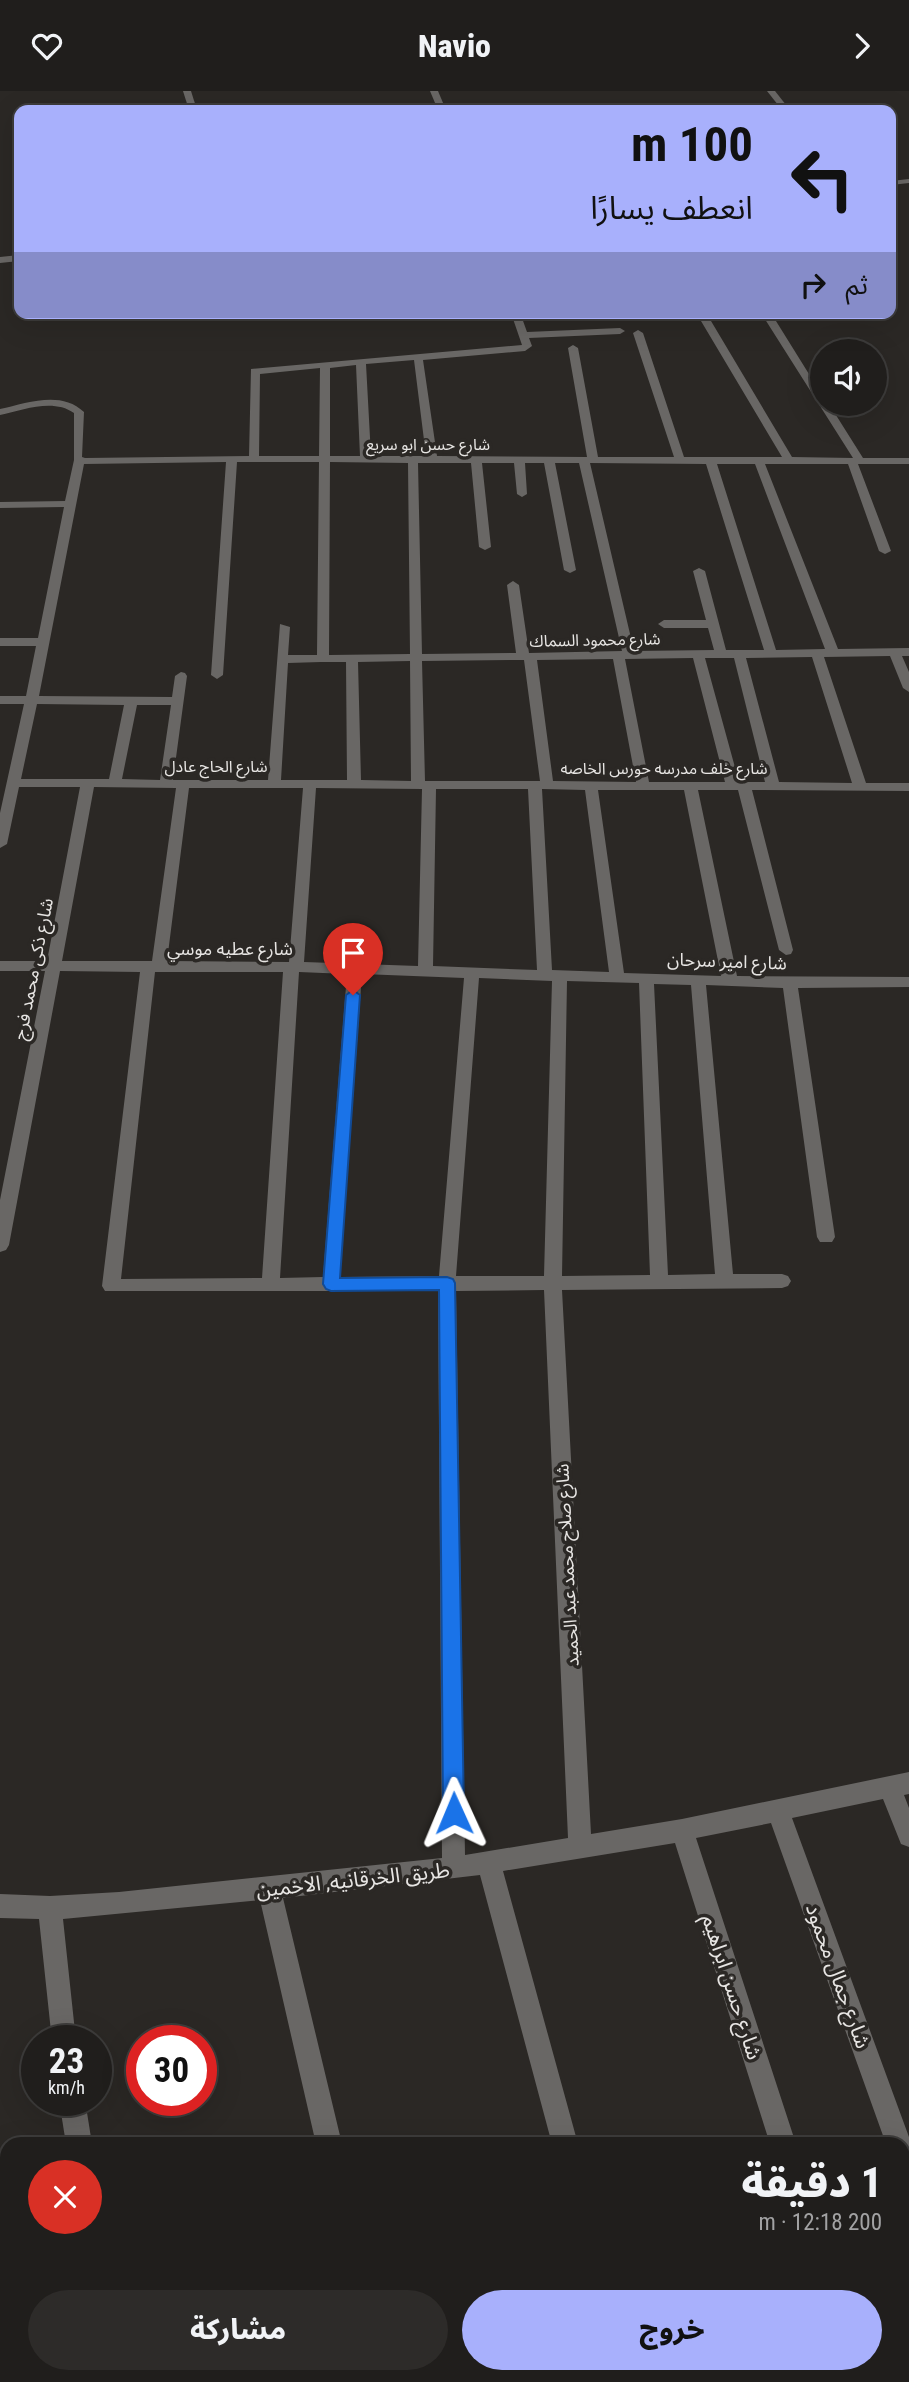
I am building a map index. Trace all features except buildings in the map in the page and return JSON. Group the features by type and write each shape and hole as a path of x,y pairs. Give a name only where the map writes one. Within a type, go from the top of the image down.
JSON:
{"street":[{"path":"771,91 782,105"},
{"path":"254,459 254,372 261,369 525,348 527,346 518,319"},
{"path":"770,319 810,382"},
{"path":"706,321 789,461"},
{"path":"523,334 620,331"},
{"path":"638,333 680,460"},
{"path":"573,348 588,460 624,655 643,785"},
{"path":"418,357 432,460"},
{"path":"361,361 366,460"},
{"path":"323,659 325,364"},
{"path":"0,412 45,403 75,408 79,412 79,460 71,504 0,844"},
{"path":"830,416 856,461 885,551"},
{"path":"217,675 232,459"},
{"name":"شارع حسن ابو سريع","path":"79,460 100,463 232,459 909,461"},
{"path":"413,460 416,658 423,785 425,970"},
{"path":"477,460 485,547"},
{"path":"519,460 522,494"},
{"path":"549,460 570,570"},
{"path":"711,461 771,654"},
{"path":"759,461 833,653"},
{"path":"0,505 71,504"},
{"path":"699,571 721,655"},
{"name":"شارع صلاح محمد عبد الحميد","path":"513,585 526,657 541,785 552,974 553,1282 580,1848"},
{"path":"664,624 713,624"},
{"path":"274,784 284,627"},
{"path":"0,642 44,642"},
{"path":"902,652 909,688"},
{"name":"شارع محمود السماك","path":"282,659 902,652"},
{"path":"817,653 860,786"},
{"path":"739,654 773,786"},
{"path":"698,655 786,950"},
{"path":"352,658 354,784"},
{"path":"166,784 181,676"},
{"path":"0,700 177,701"},
{"path":"116,783 131,700"},
{"name":"شارع الحاج عادل","path":"14,783 423,785"},
{"name":"شارع ذكى محمد فرج","path":"0,1245 88,783"},
{"path":"183,783 153,967 111,1286 782,1281"},
{"path":"271,1284 310,784"},
{"name":"شارع خلف مدرسه حورس الخاصه","path":"423,785 909,787"},
{"path":"592,785 617,976"},
{"path":"690,786 730,981"},
{"name":"شارع عطيه موسي","path":"0,966 294,967 552,974"},
{"path":"331,1284 355,969"},
{"path":"454,1868 447,1283 472,972"},
{"name":"شارع امير سرحان","path":"552,974 790,983 909,982"},
{"path":"646,978 659,1282"},
{"path":"698,979 725,1281"},
{"path":"790,983 826,1237"},
{"path":"899,1784 909,1836"},
{"name":"طريق الخرقانيه, الاخمين","path":"0,1906 50,1908 269,1889 489,1864 682,1830 899,1784"},
{"name":"شارع جمال محمود","path":"777,1809 896,2137"},
{"name":"شارع حسن ابراهيم","path":"682,1830 781,2137"},
{"path":"489,1864 563,2137"},
{"path":"269,1889 327,2137"},
{"path":"50,1908 62,2025"},
{"path":"75,2116 78,2137"}],"route":[{"path":"353,995 331,1284 447,1283 454,1813"}]}
